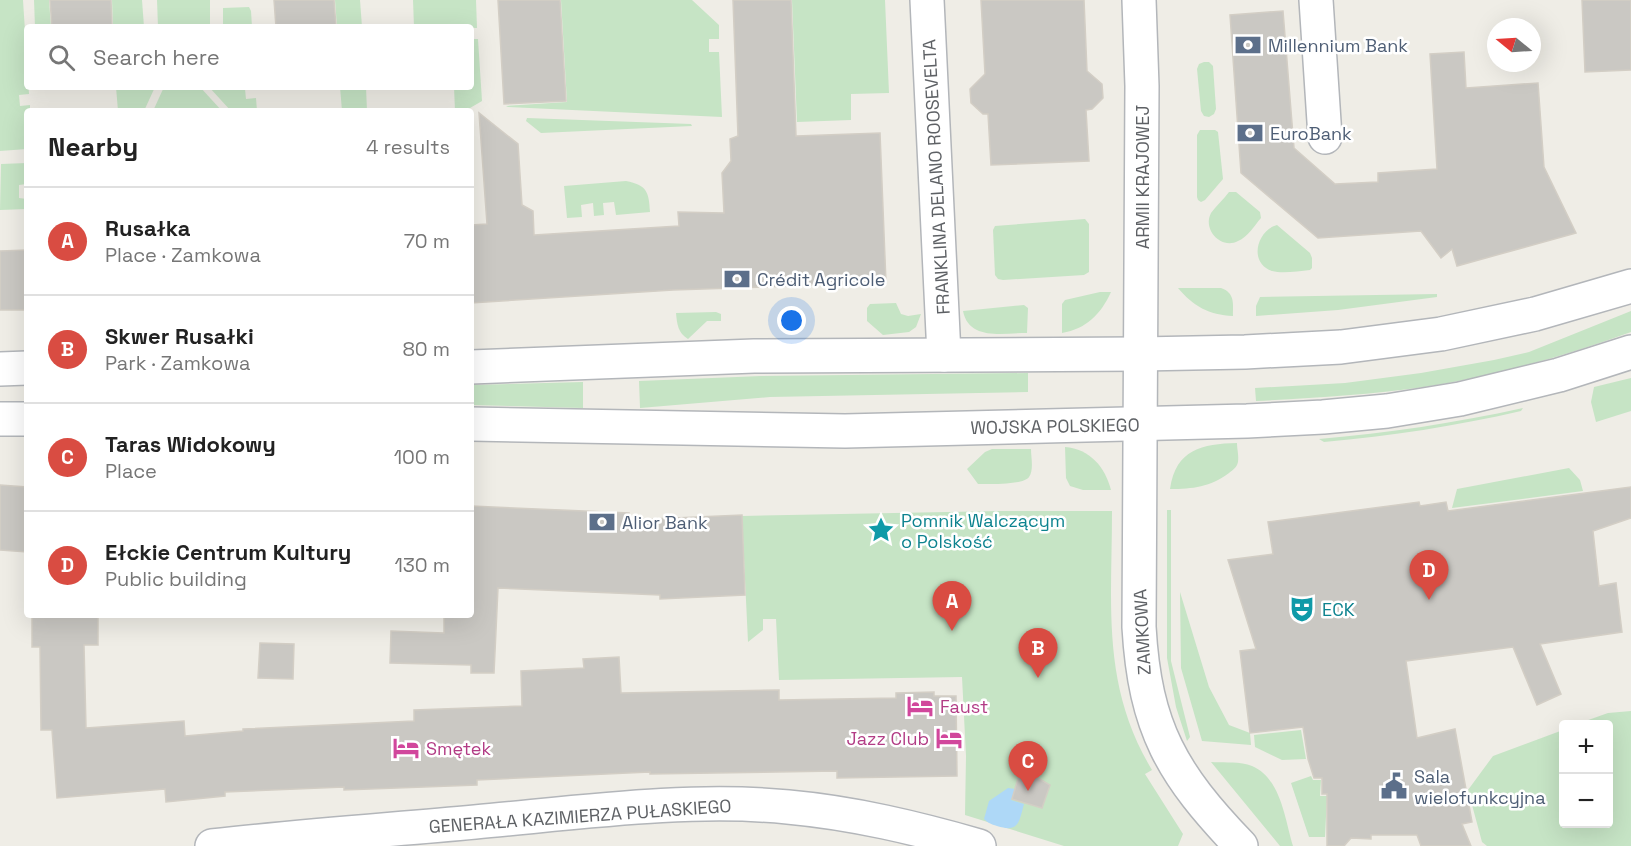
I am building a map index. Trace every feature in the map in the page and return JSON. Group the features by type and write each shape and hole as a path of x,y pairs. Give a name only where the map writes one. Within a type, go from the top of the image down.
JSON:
{"street":[{"name":"FRANKLINA DELANO ROOSEVELTA","path":"927,0 944,355"},
{"name":"ARMII KRAJOWEJ","path":"1139,0 1142,86 1141,424"},
{"path":"1316,0 1325,137"},
{"path":"474,367 754,356 1141,354 1341,347 1441,334 1535,314 1631,286"},
{"name":"WOJSKA POLSKIEGO","path":"474,424 845,431 1323,417 1387,411 1460,399 1511,388 1631,352"},
{"path":"0,369 24,368"},
{"path":"0,419 24,419"},
{"name":"ZAMKOWA","path":"1141,424 1139,627 1144,682 1161,739 1172,762 1235,844"},
{"name":"GENERAŁA KAZIMIERZA PUŁASKIEGO","path":"212,846 569,814 726,805 787,807 852,815 924,830 979,846"}],"green space":[{"path":"0,0 23,0 24,90 29,90 29,94 19,95 20,106 30,105 30,108 24,108 24,149 0,151"},
{"path":"34,0 49,0 51,24 35,24"},
{"path":"112,0 142,0 144,24 113,24"},
{"path":"157,0 210,0 210,24 158,24"},
{"path":"335,0 360,0 362,24 337,24"},
{"path":"413,0 476,0 477,28 474,28 474,24 414,24"},
{"path":"561,0 692,0 719,25 719,39 709,39 709,52 719,52 722,117 506,106 567,102"},
{"path":"792,0 885,0 889,93 851,94 851,120 797,122"},
{"path":"249,7 252,24 223,24 223,8"},
{"path":"474,39 478,39 482,101 470,108 455,108 454,90 474,90"},
{"path":"1209,62 1213,66 1216,109 1209,117 1204,116 1201,111 1197,69 1199,64"},
{"path":"116,90 154,90 145,108 118,108"},
{"path":"163,90 203,90 219,108 154,108"},
{"path":"212,90 245,90 246,99 256,98 257,108 228,108"},
{"path":"340,90 366,90 367,108 342,108"},
{"path":"527,118 691,124 692,126 541,133 526,121"},
{"path":"1200,130 1218,132 1223,179 1201,202 1197,197 1197,135"},
{"path":"24,163 24,184 19,185 19,198 24,199 24,209 0,210 1,164"},
{"path":"626,181 643,187 648,194 650,212 616,215 614,202 603,203 604,215 594,216 593,203 581,205 582,217 567,218 564,186"},
{"path":"1229,192 1236,192 1260,212 1261,218 1245,237 1232,243 1226,243 1220,241 1211,232 1209,219 1211,213"},
{"path":"1085,219 1089,224 1089,272 1084,275 1003,280 998,279 995,275 993,230 995,226"},
{"path":"1277,225 1310,253 1312,268 1310,270 1276,272 1265,267 1260,261 1258,247 1260,240 1264,233"},
{"path":"1178,288 1226,290 1232,299 1233,316 1216,314 1202,308"},
{"path":"1100,292 1111,292 1097,314 1078,328 1062,333 1062,304 1065,300"},
{"path":"1437,294 1437,297 1338,310 1256,316 1256,306 1260,297"},
{"path":"896,303 901,314 908,316 921,314 916,327 909,332 883,335 867,321 867,308 870,304"},
{"path":"1024,305 1028,308 1027,333 998,334 980,331 966,321 963,311"},
{"path":"1631,311 1631,332 1503,371 1403,390 1256,401 1255,388 1345,383 1421,373 1529,352"},
{"path":"716,312 721,314 721,321 707,321 688,339 680,331 676,313"},
{"path":"1028,373 1028,392 770,397 640,408 639,381 761,376"},
{"path":"1631,378 1631,411 1596,422 1591,402 1594,387"},
{"path":"583,382 583,408 474,405 474,385"},
{"path":"1523,408 1521,411 1423,430 1324,442 1319,439 1421,427"},
{"path":"1237,443 1238,462 1229,473 1201,486 1170,489 1178,465 1193,451 1213,445"},
{"path":"1065,447 1074,448 1089,455 1105,474 1111,490 1083,490 1070,486 1066,478"},
{"path":"992,449 1031,449 1032,467 1029,477 1013,483 978,484 967,469 985,452"},
{"path":"1569,468 1580,480 1583,491 1452,508 1457,489"},
{"path":"1167,510 1171,510 1171,661 1190,737 1187,741 1176,707 1167,658"},
{"path":"1112,511 1111,612 1117,675 1124,707 1152,770 1145,774 1183,834 1178,846 1064,846 965,815 966,756 962,677 779,680 776,619 763,619 763,630 748,642 742,516"},
{"path":"1180,592 1209,687 1229,725 1250,733 1251,745 1202,741 1181,668"},
{"path":"1631,711 1631,846 1487,846 1482,842 1468,790 1493,756 1559,731 1559,828 1613,828 1613,720 1588,720 1608,713"},
{"path":"1301,730 1306,759 1282,760 1255,747 1254,735"},
{"path":"1211,762 1243,763 1262,772 1270,780 1284,812 1293,846 1280,846"},
{"path":"1311,776 1313,780 1321,780 1320,796 1327,796 1325,837 1309,837 1291,783"}],"water":[{"path":"1008,788 1015,789 1011,800 1024,804 1017,824 1014,827 1004,828 984,819 989,801"}],"building":[{"path":"50,0 111,0 112,24 52,24"},
{"path":"274,0 334,0 336,24 276,24"},
{"path":"498,0 560,0 566,101 504,104"},
{"path":"733,0 791,0 796,136 880,133 886,283 673,290 474,303 474,225 487,224 479,113 518,144 522,205 533,211 534,235 679,226 678,212 724,213 722,173 731,161 730,139 738,136"},
{"path":"981,0 1084,0 1087,71 1102,84 1103,98 1092,109 1086,110 1089,161 991,165 988,114 983,114 971,103 970,89 985,74"},
{"path":"1582,0 1631,0 1631,70 1585,72"},
{"path":"1283,11 1294,148 1335,184 1378,182 1378,173 1437,169 1430,54 1464,52 1466,88 1538,83 1544,167 1576,233 1457,266 1452,249 1441,258 1421,231 1318,238 1241,173 1230,15"},
{"path":"24,250 24,310 0,310 0,251"},
{"path":"0,485 24,487 24,552 0,550"},
{"path":"1631,487 1631,518 1593,531 1599,586 1616,583 1622,632 1540,644 1561,694 1537,705 1513,647 1406,661 1417,738 1455,729 1472,822 1462,824 1471,846 1421,846 1417,835 1371,835 1371,839 1351,838 1344,846 1327,846 1327,794 1322,794 1322,778 1314,778 1308,759 1303,727 1250,733 1240,651 1256,649 1228,560 1273,554 1268,522 1419,502 1420,506 1446,502 1448,511"},
{"path":"474,506 629,513 628,520 742,515 745,595 660,599 660,595 498,588 494,673 471,673 471,665 390,663 391,631 444,633 444,618 474,618"},
{"path":"32,618 98,618 98,645 84,645 86,728 184,721 185,736 243,731 243,729 414,721 414,710 522,706 521,671 584,668 583,659 619,657 621,693 779,690 779,700 896,698 896,693 934,692 934,696 956,696 957,776 837,778 837,771 650,774 650,772 477,780 477,785 225,792 225,796 166,802 165,789 57,798 52,730 41,730 40,647 32,647"},
{"path":"260,643 294,644 293,679 258,678"},
{"path":"1021,768 1050,785 1042,808 1012,799"}],"place":[{"name":"Millennium Bank","path":"1248,45"},
{"name":"EuroBank","path":"1250,133"},
{"name":"Crédit Agricole","path":"737,279"},
{"name":"Alior Bank","path":"602,522"},
{"name":"Pomnik Walczącym o Polskość","path":"881,530"},
{"name":"Ełckie Centrum Kultury","path":"1429,600"},
{"name":"ECK","path":"1302,609"},
{"name":"Rusałka","path":"952,631"},
{"name":"Skwer Rusałki","path":"1038,678"},
{"name":"Faust","path":"920,706"},
{"name":"Jazz Club","path":"949,738"},
{"name":"Smętek","path":"406,748"},
{"name":"Sala wielofunkcyjna","path":"1394,786"},
{"name":"Taras Widokowy","path":"1028,791"}]}
